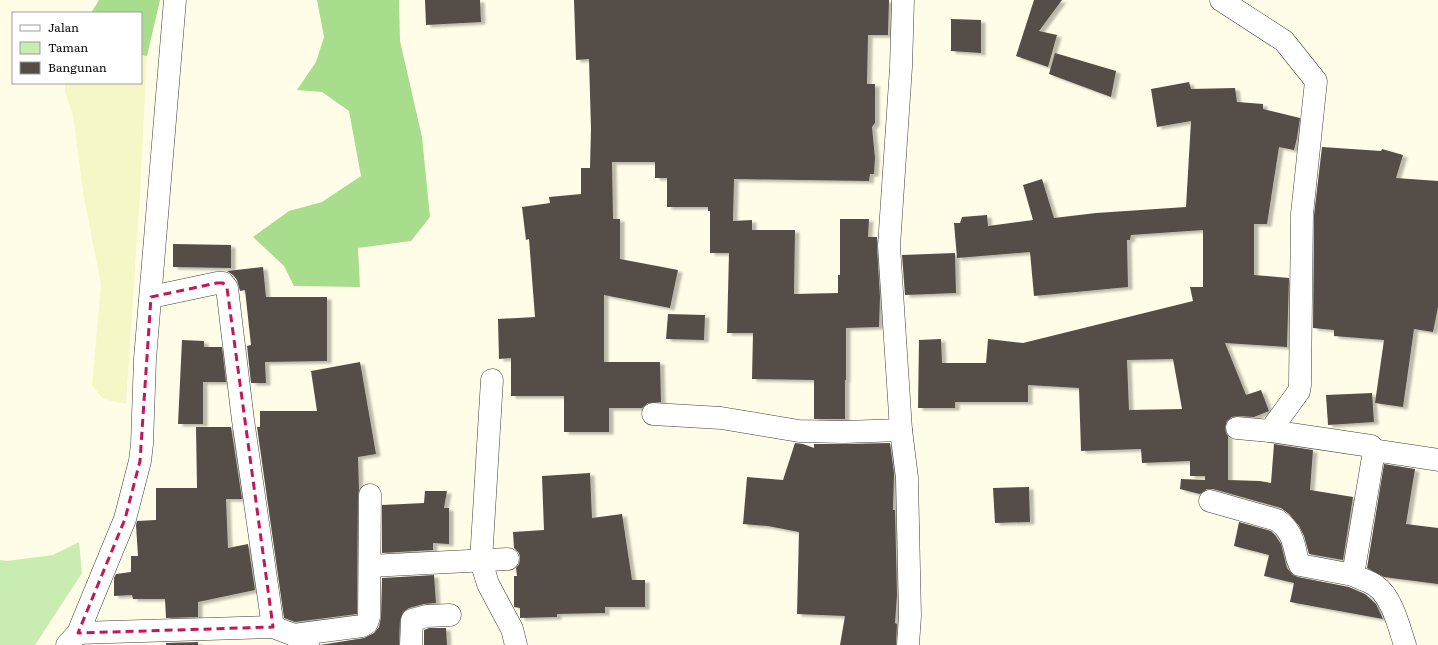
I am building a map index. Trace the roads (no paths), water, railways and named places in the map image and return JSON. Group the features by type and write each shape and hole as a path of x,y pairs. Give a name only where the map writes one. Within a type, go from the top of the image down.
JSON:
{"street":[{"path":"176,0 145,359 140,461 125,519 73,639 273,627 301,640 362,626 367,623 369,617 370,495"},
{"path":"903,0 901,67 889,246 901,430 907,478 910,616 908,645"},
{"path":"1222,0 1284,41 1316,81 1302,214 1300,388 1270,431"},
{"path":"151,297 217,283 223,283 227,288 243,420 273,627"},
{"path":"492,380 480,560 488,584 512,629 516,645"},
{"path":"653,414 721,418 799,431 844,432 901,430"},
{"path":"1237,428 1270,431 1371,446 1373,450 1373,457 1353,575"},
{"path":"1373,450 1438,460"},
{"path":"1210,501 1277,520 1285,526 1292,538 1297,560 1300,565 1353,575 1376,586 1385,596 1396,616 1405,645"},
{"path":"370,566 508,559"},
{"path":"411,645 411,622 413,618 450,615"}]}
